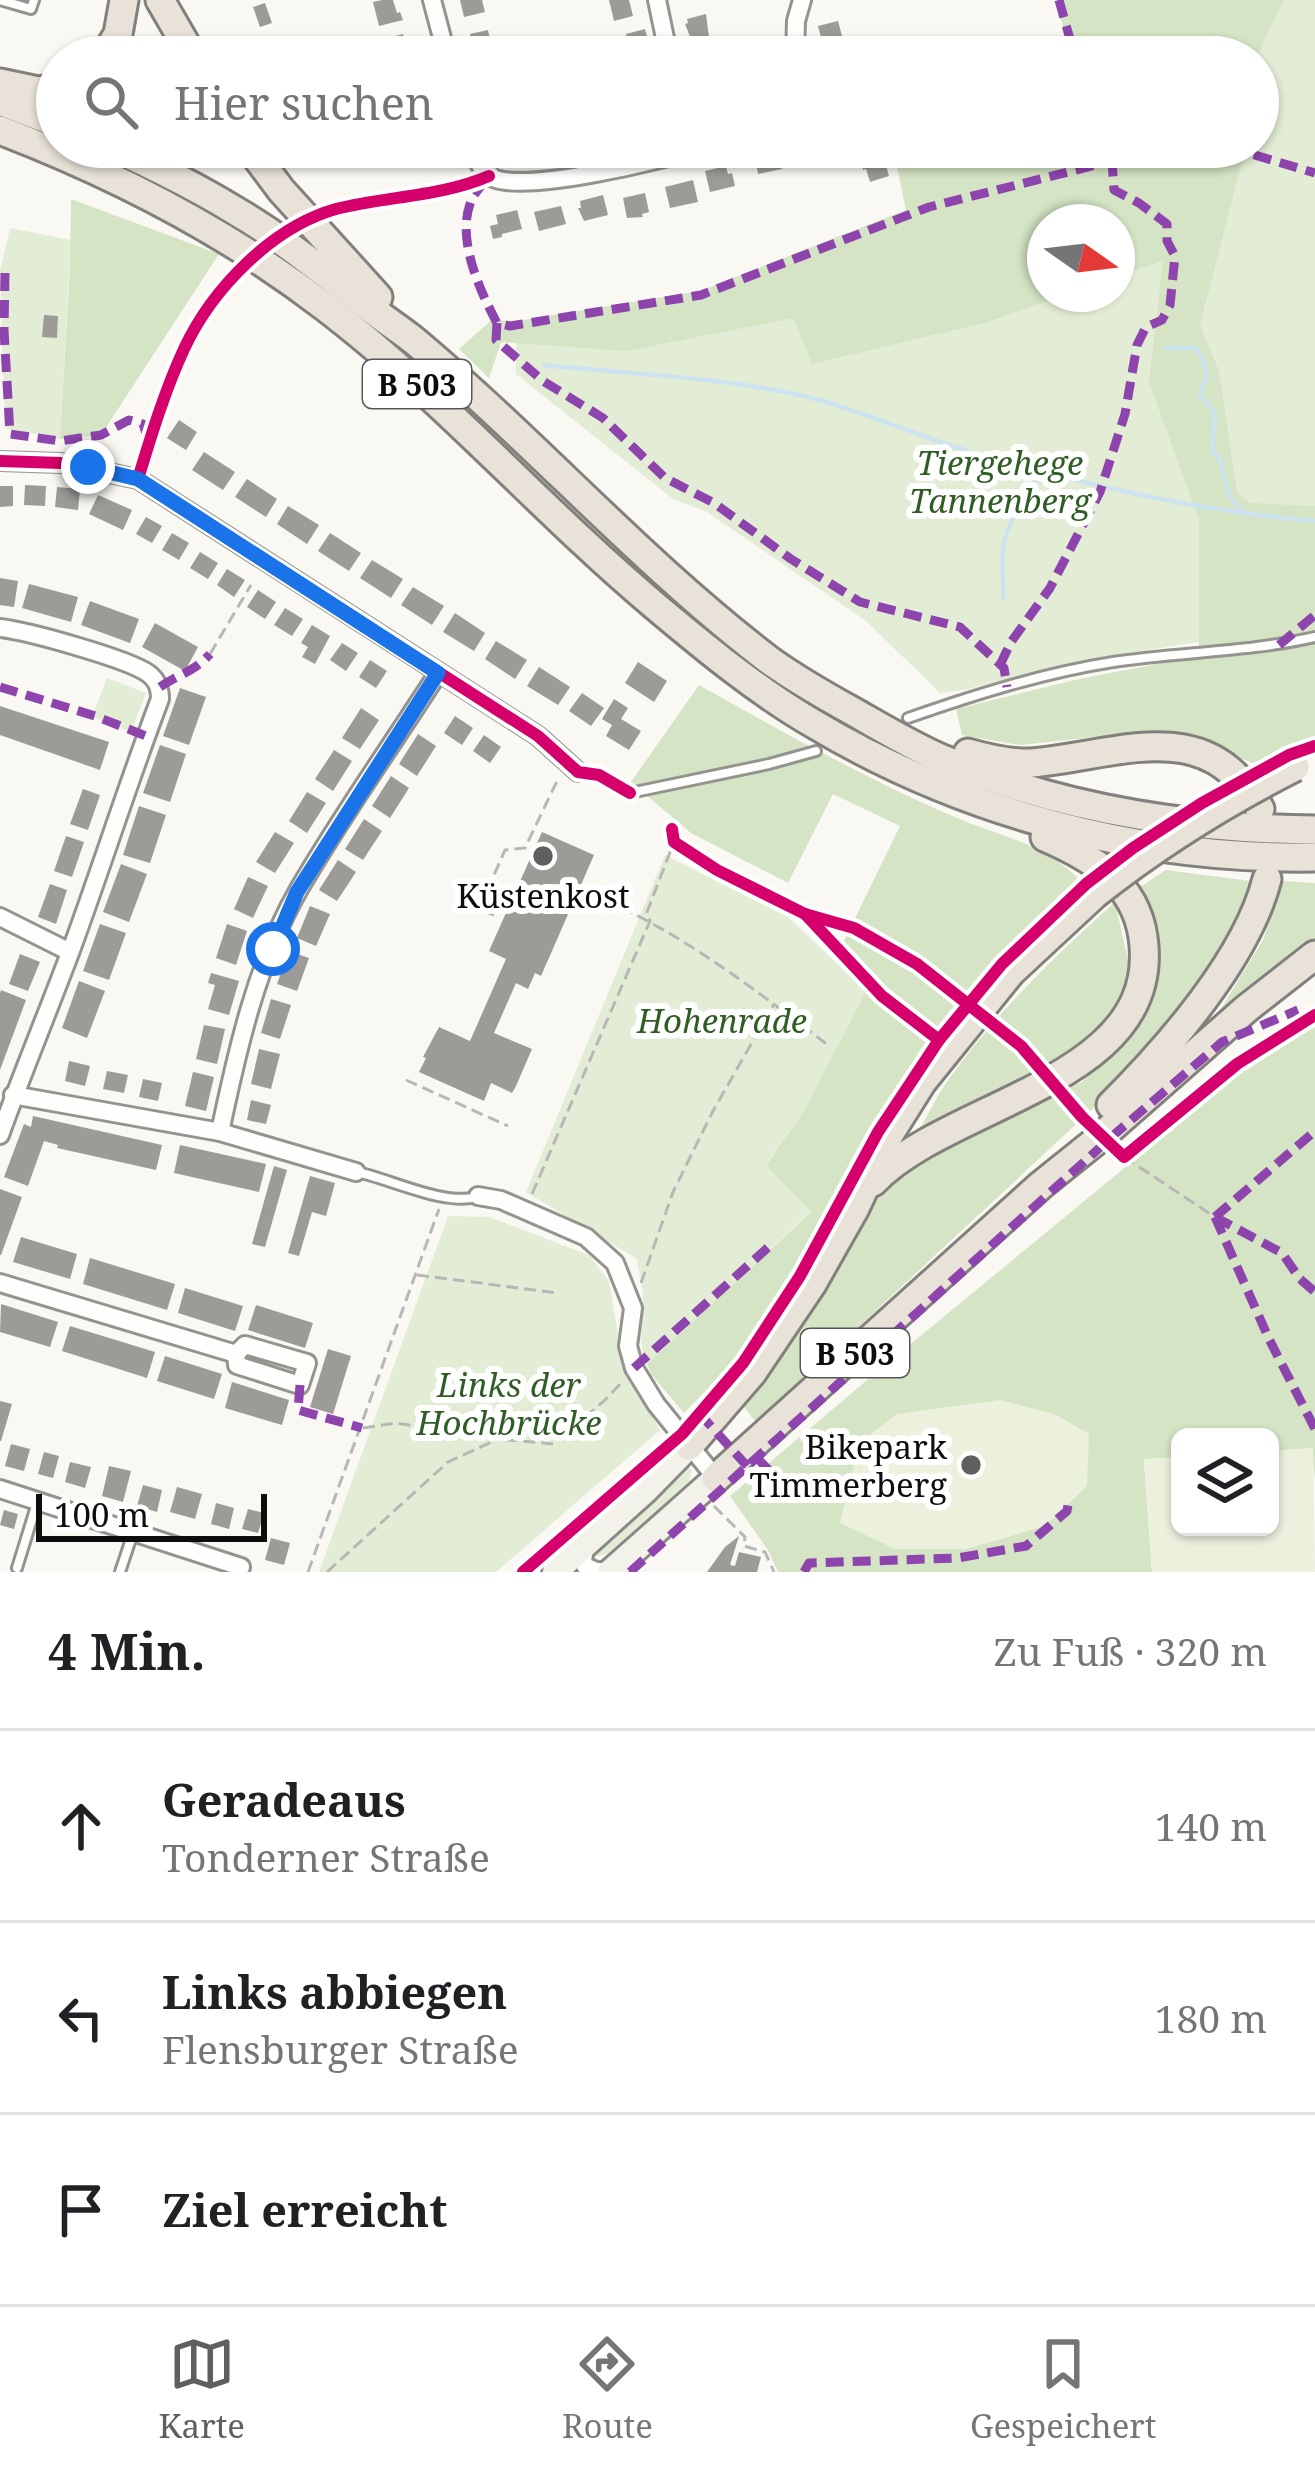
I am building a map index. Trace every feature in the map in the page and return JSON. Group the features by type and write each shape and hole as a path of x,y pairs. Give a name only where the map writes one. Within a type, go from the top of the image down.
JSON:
{"highway":[{"path":"117,36 124,0"},
{"path":"160,0 181,36"},
{"path":"0,83 36,91"},
{"path":"0,101 36,115"},
{"name":"B 503","path":"0,130 36,144"},
{"name":"B 503","path":"92,168 160,200 274,269 398,366 654,605 810,722 927,783 1057,826 1116,840 1256,858 1315,857"},
{"name":"B 503","path":"157,168 290,246 415,341 676,584 771,662 871,722 939,758 1066,800 1197,824 1315,830"},
{"path":"265,168 415,341"},
{"name":"B 503","path":"871,722 994,761 1030,763 1142,745 1169,746 1207,757 1233,772 1260,809"},
{"name":"B 503","path":"689,1446 752,1373 812,1284 890,1133 922,1082 990,995 1095,894 1140,859 1209,814 1305,764"},
{"path":"862,1195 886,1168 917,1146 1089,1056 1118,1028 1140,986 1143,940 1120,883 1084,854 1013,824 983,804"},
{"name":"B 503","path":"1041,1184 1212,986 1260,908 1267,879"},
{"name":"B 503","path":"712,1489 1041,1184 1315,956"}],"main road":[{"path":"555,1572 689,1446"},
{"path":"611,1571 712,1489"}],"street":[{"path":"433,0 442,36"},
{"path":"656,0 664,36"},
{"path":"796,36 802,0"},
{"path":"482,168 496,179 522,181 611,168"},
{"path":"0,461 62,463 138,479 538,736 571,766"},
{"path":"0,628 128,665 149,674 160,687 160,700 70,952 0,1133"},
{"path":"220,1132 253,998 297,892 438,673"},
{"path":"0,917 70,952"},
{"path":"13,1095 220,1132 356,1172"},
{"path":"478,1196 501,1200 586,1237 615,1263 633,1308 628,1346 634,1368 689,1446 712,1489"},
{"path":"0,1282 236,1354"},
{"path":"0,1489 241,1567"},
{"path":"588,1541 585,1566 611,1571"}],"lane":[{"path":"0,0 32,9 34,0"},
{"path":"908,718 964,698 1112,662 1315,637"},
{"path":"571,766 630,793 816,751"},
{"path":"356,1172 444,1197 467,1200 478,1196"},
{"path":"17,1568 38,1501"},
{"path":"120,1572 133,1532"}],"path":[{"path":"210,654 251,585"},
{"path":"494,915 479,909 505,850 525,848 556,785 571,766"},
{"path":"524,1210 650,921 647,912 674,842"},
{"path":"605,900 650,921 828,1045"},
{"path":"633,1308 673,1192 774,1004"},
{"path":"406,1080 508,1126"},
{"path":"1124,1157 1215,1217"},
{"path":"308,1572 444,1197"},
{"path":"415,1275 558,1293"},
{"path":"362,1428 396,1423 554,1444 634,1368"},
{"path":"327,1572 448,1462 497,1439"},
{"path":"712,1489 745,1538 743,1546 766,1552 774,1572"}],"green space":[{"path":"1056,0 1284,0 1267,36 1065,35"},
{"name":"Tiergehege Tannenberg","path":"1284,0 1315,0 1315,537 1199,537 1199,642 1077,661 940,693 866,621 707,512 673,499 516,374 516,337 704,309 1117,168 1279,168 1279,36 1267,36"},
{"path":"897,168 1240,168 1200,325 1219,371 1237,493 1250,503 1315,506 1315,740 1252,763 1198,739 1152,731 1020,745 962,735 956,709 1199,656 1199,520 1149,382 1163,261 1135,270 1135,204 1027,204 1027,308 812,364 793,318 626,351 501,342 489,378 459,349 493,319 511,322 700,291 906,210"},
{"path":"71,199 219,254 101,435 60,439 70,267"},
{"path":"10,228 71,240 60,439 5,428 0,271"},
{"path":"107,678 146,693 131,732 92,717"},
{"path":"699,685 891,788 1037,849 1080,880 992,968 936,1034 841,947 900,826 833,794 788,883 691,833 631,782"},
{"name":"Hohenrade","path":"665,855 788,917 866,991 804,1111 766,1164 811,1211 647,1364 641,1340 643,1296 637,1259 526,1192"},
{"path":"1166,870 1258,882 1216,962 1101,1101 756,1422 743,1406 806,1322 878,1192 924,1160 1082,1082 1138,1026 1156,971 1156,921 1140,887"},
{"path":"1283,881 1315,883 1315,944 1211,1025 1263,940"},
{"path":"1115,902 1129,965 1122,999 1102,1024 1083,1046 1056,1063 916,1136 944,1086 987,1031"},
{"path":"866,991 930,1041 853,1157 783,1289 739,1357 684,1413 647,1364 811,1212 766,1165 804,1111"},
{"path":"1315,1026 1315,1479 1312,1448 1279,1450 1279,1428 1171,1428 1171,1458 1144,1460 1152,1572 778,1572 730,1496 1240,1073"},
{"name":"Links der Hochbrücke","path":"448,1216 489,1217 589,1255 609,1281 624,1368 660,1430 496,1572 319,1572"},
{"name":"Bikepark Timmerberg","path":"1000,1400 1054,1414 1089,1434 1087,1486 1045,1526 967,1549 895,1549 840,1523 859,1443 897,1414"},
{"path":"1313,1448 1315,1572 1152,1572 1144,1459 1171,1458 1171,1536 1279,1536 1279,1450"},
{"path":"683,1466 692,1470 689,1481 607,1554 598,1556 595,1550"}],"building":[{"path":"393,0 403,20 379,26 373,2"},
{"path":"460,0 482,0 485,12 464,17"},
{"path":"609,0 629,0 633,16 614,21"},
{"path":"265,3 272,23 260,27 253,7"},
{"path":"706,14 709,36 690,36 687,19"},
{"path":"838,21 842,36 821,36 818,26"},
{"path":"645,29 647,36 627,36"},
{"path":"726,168 735,186 710,192 705,171"},
{"path":"887,168 889,176 870,182 863,170"},
{"path":"693,180 698,202 670,208 665,187"},
{"path":"645,193 649,212 627,218 623,198"},
{"path":"603,195 608,215 584,221 580,201"},
{"path":"561,206 566,224 539,231 534,212"},
{"path":"517,210 522,229 493,239 490,226 498,224 496,215"},
{"path":"44,315 58,316 57,338 42,337"},
{"path":"179,420 197,432 186,450 167,438"},
{"path":"204,452 235,472 223,490 192,470"},
{"path":"247,479 277,499 266,517 235,497"},
{"path":"25,485 46,486 45,506 24,505"},
{"path":"0,486 13,486 13,506 0,507"},
{"path":"57,487 80,489 78,510 55,507"},
{"path":"98,495 132,510 123,530 89,514"},
{"path":"288,506 319,525 307,544 277,524"},
{"path":"146,517 162,526 152,543 136,534"},
{"path":"172,533 189,543 179,560 162,550"},
{"path":"330,533 361,553 349,571 318,551"},
{"path":"200,552 218,563 208,579 190,568"},
{"path":"372,560 403,579 391,598 360,578"},
{"path":"227,569 245,580 234,597 217,585"},
{"path":"0,578 18,581 14,607 0,605"},
{"path":"29,584 78,597 71,622 22,608"},
{"path":"413,587 444,606 432,625 401,605"},
{"path":"258,590 276,602 265,619 247,607"},
{"path":"90,601 139,619 130,643 81,625"},
{"path":"285,608 303,619 292,636 274,625"},
{"path":"455,613 485,633 474,651 443,632"},
{"path":"155,623 198,647 185,671 142,647"},
{"path":"312,625 330,636 315,664 302,657 308,647 301,643"},
{"path":"496,641 527,660 515,679 485,659"},
{"path":"342,643 358,653 346,671 330,660"},
{"path":"370,660 387,671 376,688 359,677"},
{"path":"638,662 667,681 654,702 625,683"},
{"path":"539,667 570,687 558,705 527,686"},
{"path":"180,688 206,697 189,745 163,736"},
{"path":"582,693 604,708 591,726 569,711"},
{"path":"614,699 628,708 621,719 641,731 629,750 606,736 612,725 602,719"},
{"path":"0,706 109,742 100,770 0,735"},
{"path":"361,708 379,720 360,749 342,738"},
{"path":"455,716 473,728 462,745 444,733"},
{"path":"418,734 436,746 417,776 399,764"},
{"path":"484,735 501,747 490,763 473,751"},
{"path":"160,745 186,754 170,802 143,793"},
{"path":"334,750 352,761 333,791 315,779"},
{"path":"391,776 409,788 390,818 372,806"},
{"path":"83,789 100,795 88,830 70,824"},
{"path":"307,792 326,803 307,833 289,821"},
{"path":"139,806 166,815 150,863 123,855"},
{"path":"364,819 382,831 363,860 345,849"},
{"path":"275,832 294,843 275,873 256,862"},
{"path":"542,832 594,855 541,976 535,973 528,989 516,983 494,1033 532,1049 516,1086 512,1093 491,1083 484,1101 419,1072 439,1027 470,1041 506,959 489,951"},
{"path":"66,836 84,842 72,877 54,871"},
{"path":"338,860 356,872 337,901 319,890"},
{"path":"121,864 147,874 129,922 103,912"},
{"path":"248,877 268,886 253,918 234,909"},
{"path":"50,884 67,890 56,924 38,917"},
{"path":"310,906 330,914 316,946 297,938"},
{"path":"100,924 126,933 109,980 83,971"},
{"path":"227,924 247,931 236,965 216,958"},
{"path":"289,951 309,958 297,991 277,984"},
{"path":"20,954 40,962 28,991 9,984"},
{"path":"211,973 239,981 229,1015 208,1009 215,985 208,983"},
{"path":"79,981 105,991 87,1038 62,1028"},
{"path":"0,993 26,1000 0,1070"},
{"path":"271,999 291,1005 280,1039 261,1033"},
{"path":"204,1025 225,1029 217,1064 196,1059"},
{"path":"259,1049 280,1054 271,1089 251,1084"},
{"path":"69,1061 90,1066 85,1086 65,1081"},
{"path":"107,1071 128,1075 124,1093 103,1089"},
{"path":"193,1072 214,1077 206,1111 185,1106"},
{"path":"143,1079 162,1083 158,1101 139,1097"},
{"path":"251,1100 271,1105 266,1124 247,1120"},
{"path":"33,1116 162,1145 156,1170 44,1141 28,1186 4,1177 24,1124 31,1127"},
{"path":"180,1145 266,1164 259,1192 174,1173"},
{"path":"274,1166 287,1170 265,1247 252,1244"},
{"path":"310,1176 335,1183 326,1216 312,1212 299,1256 288,1253"},
{"path":"0,1189 22,1197 1,1255 0,1255"},
{"path":"21,1237 77,1254 70,1279 13,1262"},
{"path":"90,1258 175,1284 167,1310 83,1284"},
{"path":"185,1288 243,1306 235,1331 178,1313"},
{"path":"1,1304 58,1322 50,1347 0,1332"},
{"path":"256,1305 313,1323 305,1348 248,1330"},
{"path":"70,1326 155,1352 147,1378 62,1351"},
{"path":"328,1349 351,1356 333,1414 310,1407"},
{"path":"165,1356 222,1374 214,1399 157,1381"},
{"path":"232,1382 289,1400 282,1425 225,1408"},
{"path":"0,1401 12,1404 1,1441 0,1441"},
{"path":"11,1444 30,1449 24,1471 5,1466"},
{"path":"44,1452 59,1456 53,1478 38,1474"},
{"path":"70,1462 91,1467 85,1488 65,1482"},
{"path":"109,1466 131,1471 123,1502 102,1496"},
{"path":"143,1485 162,1490 157,1512 137,1506"},
{"path":"177,1487 202,1494 195,1519 170,1512"},
{"path":"216,1503 234,1508 229,1529 211,1524"},
{"path":"248,1509 264,1513 258,1533 242,1529"},
{"path":"4,1510 18,1514 14,1529 0,1525"},
{"path":"739,1536 730,1565 735,1566 739,1552 761,1557 757,1572 707,1572 725,1547"},
{"path":"271,1538 290,1543 284,1565 265,1560"}],"waterway":[{"path":"1165,348 1196,348 1203,361 1207,377 1199,395 1215,416 1212,451 1219,457 1229,496 1243,512"},
{"path":"544,365 705,380 799,395 965,450 1094,485 1182,503 1315,521"},
{"path":"1003,598 1002,555 1008,530 1024,496 1045,474"}],"marked path":[{"path":"1059,0 1069,36"},
{"path":"1279,162 1315,173"},
{"path":"485,180 470,204 468,249 497,323 510,326 701,295 929,207 1084,168"},
{"path":"1000,665 1050,588 1100,492 1125,414 1137,345 1146,327 1162,320 1170,305 1175,256 1167,241 1167,224 1114,190 1112,168"},
{"path":"5,273 10,434 60,441 101,435 129,420 143,424 149,442"},
{"path":"497,323 496,340 543,381 603,418 665,478 714,503 860,602 960,627 1004,668 1007,687"},
{"path":"1279,645 1315,615"},
{"path":"160,687 210,654"},
{"path":"0,687 146,736"},
{"path":"630,1572 1222,1042 1298,1010"},
{"path":"1215,1217 1315,1131"},
{"path":"1215,1217 1315,1429"},
{"path":"1215,1217 1282,1253 1315,1292"},
{"path":"634,1368 773,1243"},
{"path":"300,1385 298,1410 362,1428"},
{"path":"699,1413 747,1466"},
{"path":"757,1458 791,1493"},
{"path":"804,1572 809,1563 958,1558 1026,1546 1068,1505"}],"cycle path":[{"path":"138,479 184,349 211,304 246,263 289,230 336,209 452,188 489,176"},
{"path":"0,461 61,463 138,479 538,736 578,772 599,775 630,793"},
{"path":"523,1572 682,1434 743,1363 800,1276 878,1132 939,1040 1002,964 1086,884 1133,848 1202,803 1289,755 1315,746"},
{"path":"672,829 674,842 717,870 805,914 854,928 917,964 1021,1046 1124,1157 1237,1064 1315,1015"},
{"path":"805,914 882,996 939,1040"}],"place":[{"name":"Küstenkost","path":"543,856"},
{"name":"Bikepark Timmerberg","path":"971,1465"}],"route":[{"path":"88,467 138,479 438,673 297,892 273,949"}]}
